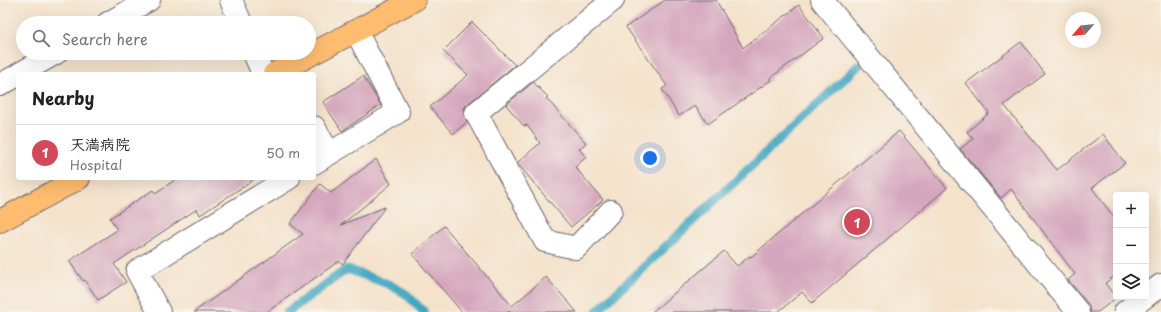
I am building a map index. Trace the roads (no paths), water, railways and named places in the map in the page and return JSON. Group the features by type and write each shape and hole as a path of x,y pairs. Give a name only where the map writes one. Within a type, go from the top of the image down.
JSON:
{"main road":[{"path":"316,52 414,0"},
{"path":"277,72 300,60"},
{"path":"0,220 76,180"}],"street":[{"path":"120,16 149,0"},
{"path":"232,0 238,16"},
{"path":"611,211 576,248 545,241 476,113 613,0"},
{"path":"822,0 1078,312"},
{"path":"316,135 322,158 398,112 356,31"},
{"path":"23,72 44,60"},
{"path":"261,60 274,72"},
{"path":"0,85 16,76"},
{"path":"159,312 160,311 137,271 286,180"},
{"path":"1149,295 1161,285"},
{"path":"1125,312 1142,300"}],"waterway":[{"path":"596,312 859,65"},
{"path":"287,312 347,269 388,284 406,294 424,312"}],"place":[{"name":"天満病院","path":"857,222"}]}
